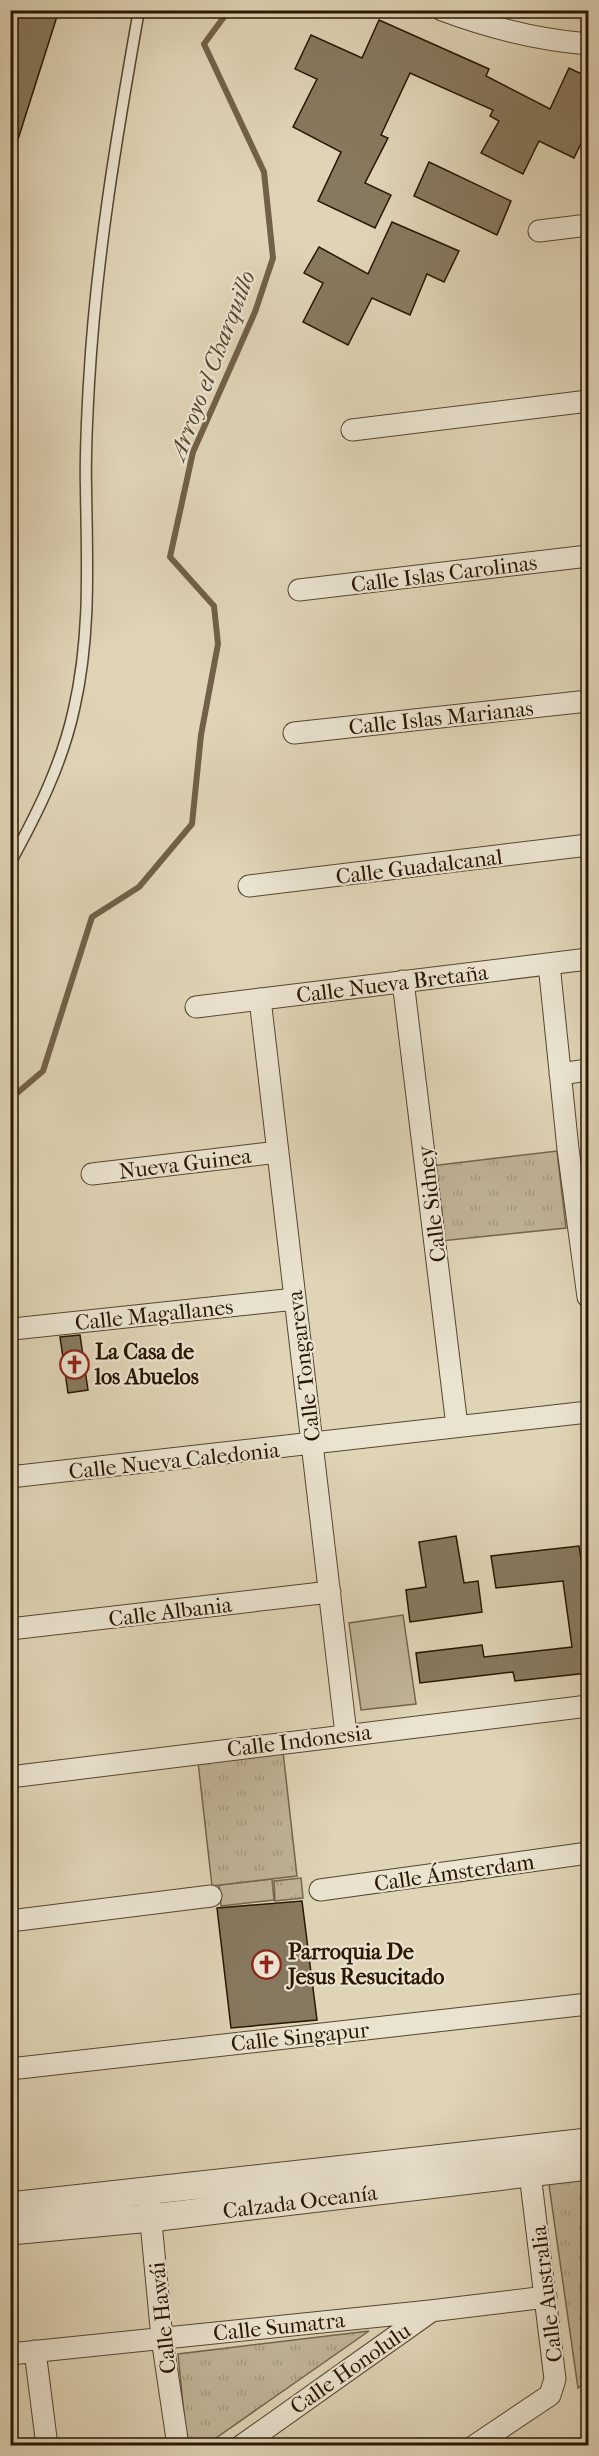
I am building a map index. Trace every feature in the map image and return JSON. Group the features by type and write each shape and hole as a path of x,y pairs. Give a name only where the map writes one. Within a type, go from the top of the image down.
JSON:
{"street":[{"path":"442,10 507,32 548,40 588,44"},
{"path":"539,231 588,225"},
{"path":"352,430 588,400"},
{"name":"Calle Islas Carolinas","path":"300,590 588,556"},
{"name":"Calle Islas Marianas","path":"294,733 588,701"},
{"name":"Calle Guadalcanal","path":"249,886 588,845"},
{"name":"Calle Nueva Bretaña","path":"196,1006 588,958"},
{"path":"549,964 560,1074 581,1184 588,1297"},
{"name":"Calle Sidney","path":"403,981 457,1426"},
{"name":"Calle Tongareva","path":"260,999 346,1734"},
{"path":"560,1074 588,1070"},
{"name":"Nueva Guinea","path":"92,1174 278,1152"},
{"name":"Calle Magallanes","path":"13,1329 295,1299"},
{"name":"Calle Nueva Caledonia","path":"10,1477 312,1445 588,1412"},
{"name":"Calle Albania","path":"10,1629 330,1592"},
{"name":"Calle Indonesia","path":"10,1777 588,1706"},
{"name":"Calle Ámsterdam","path":"320,1890 588,1853"},
{"path":"10,1921 211,1896"},
{"name":"Calle Singapur","path":"10,2069 588,2004"},
{"name":"Calzada Oceanía","path":"10,2206 588,2142"},
{"name":"Calzada Oceanía","path":"10,2232 151,2218 588,2166"},
{"name":"Calle Australia","path":"474,2445 550,2395 555,2379 531,2174"},
{"name":"Calle Hawái","path":"148,2190 162,2338 178,2445"},
{"name":"Calle Sumatra","path":"10,2354 430,2312 546,2297"},
{"name":"Calle Honolulu","path":"241,2445 430,2312"},
{"path":"35,2351 47,2445"}],"lane":[{"path":"10,863 57,767 70,726 79,683 87,617 85,452 94,316 109,190 139,10"}],"green space":[{"path":"557,1151 566,1228 441,1241 431,1166"},
{"path":"403,1615 416,1704 361,1710 349,1623"},
{"path":"283,1752 297,1876 212,1886 198,1762"},
{"path":"301,1878 303,1898 275,1901 274,1881"},
{"path":"272,1879 274,1900 221,1906 219,1885"},
{"path":"588,2173 588,2380 578,2388 548,2178"},
{"path":"369,2331 206,2445 187,2445 178,2354"}],"building":[{"path":"10,10 59,10 14,152 10,152"},
{"path":"379,20 489,69 486,76 550,109 569,68 588,77 588,129 574,158 539,141 523,174 481,153 499,121 490,116 493,110 410,73 381,135 388,138 365,183 391,195 375,228 318,201 341,152 293,127 317,79 295,69 311,35 362,58"},
{"path":"429,162 511,201 497,235 414,196"},
{"path":"392,222 459,251 444,282 427,274 410,315 372,298 348,345 303,322 323,283 304,273 319,247 368,274"},
{"name":"La Casa de los Abuelos","path":"80,1335 88,1390 68,1393 60,1337"},
{"path":"456,1536 464,1583 478,1581 482,1612 410,1622 406,1590 426,1587 419,1542"},
{"path":"579,1546 588,1597 588,1628 585,1628 588,1673 515,1681 513,1672 420,1683 416,1653 482,1645 484,1657 572,1647 563,1581 496,1588 491,1556"},
{"name":"Parroquia De Jesus Resucitado","path":"302,1901 317,2020 231,2028 217,1908"}],"waterway":[{"name":"Arroyo el Charquillo","path":"10,1099 43,1071 92,917 139,887 192,824 201,735 218,644 214,606 170,557 193,452 255,312 273,258 264,172 204,44 229,10"}],"place":[{"name":"La Casa de los Abuelos","path":"74,1364"},
{"name":"Parroquia De Jesus Resucitado","path":"267,1964"}]}
